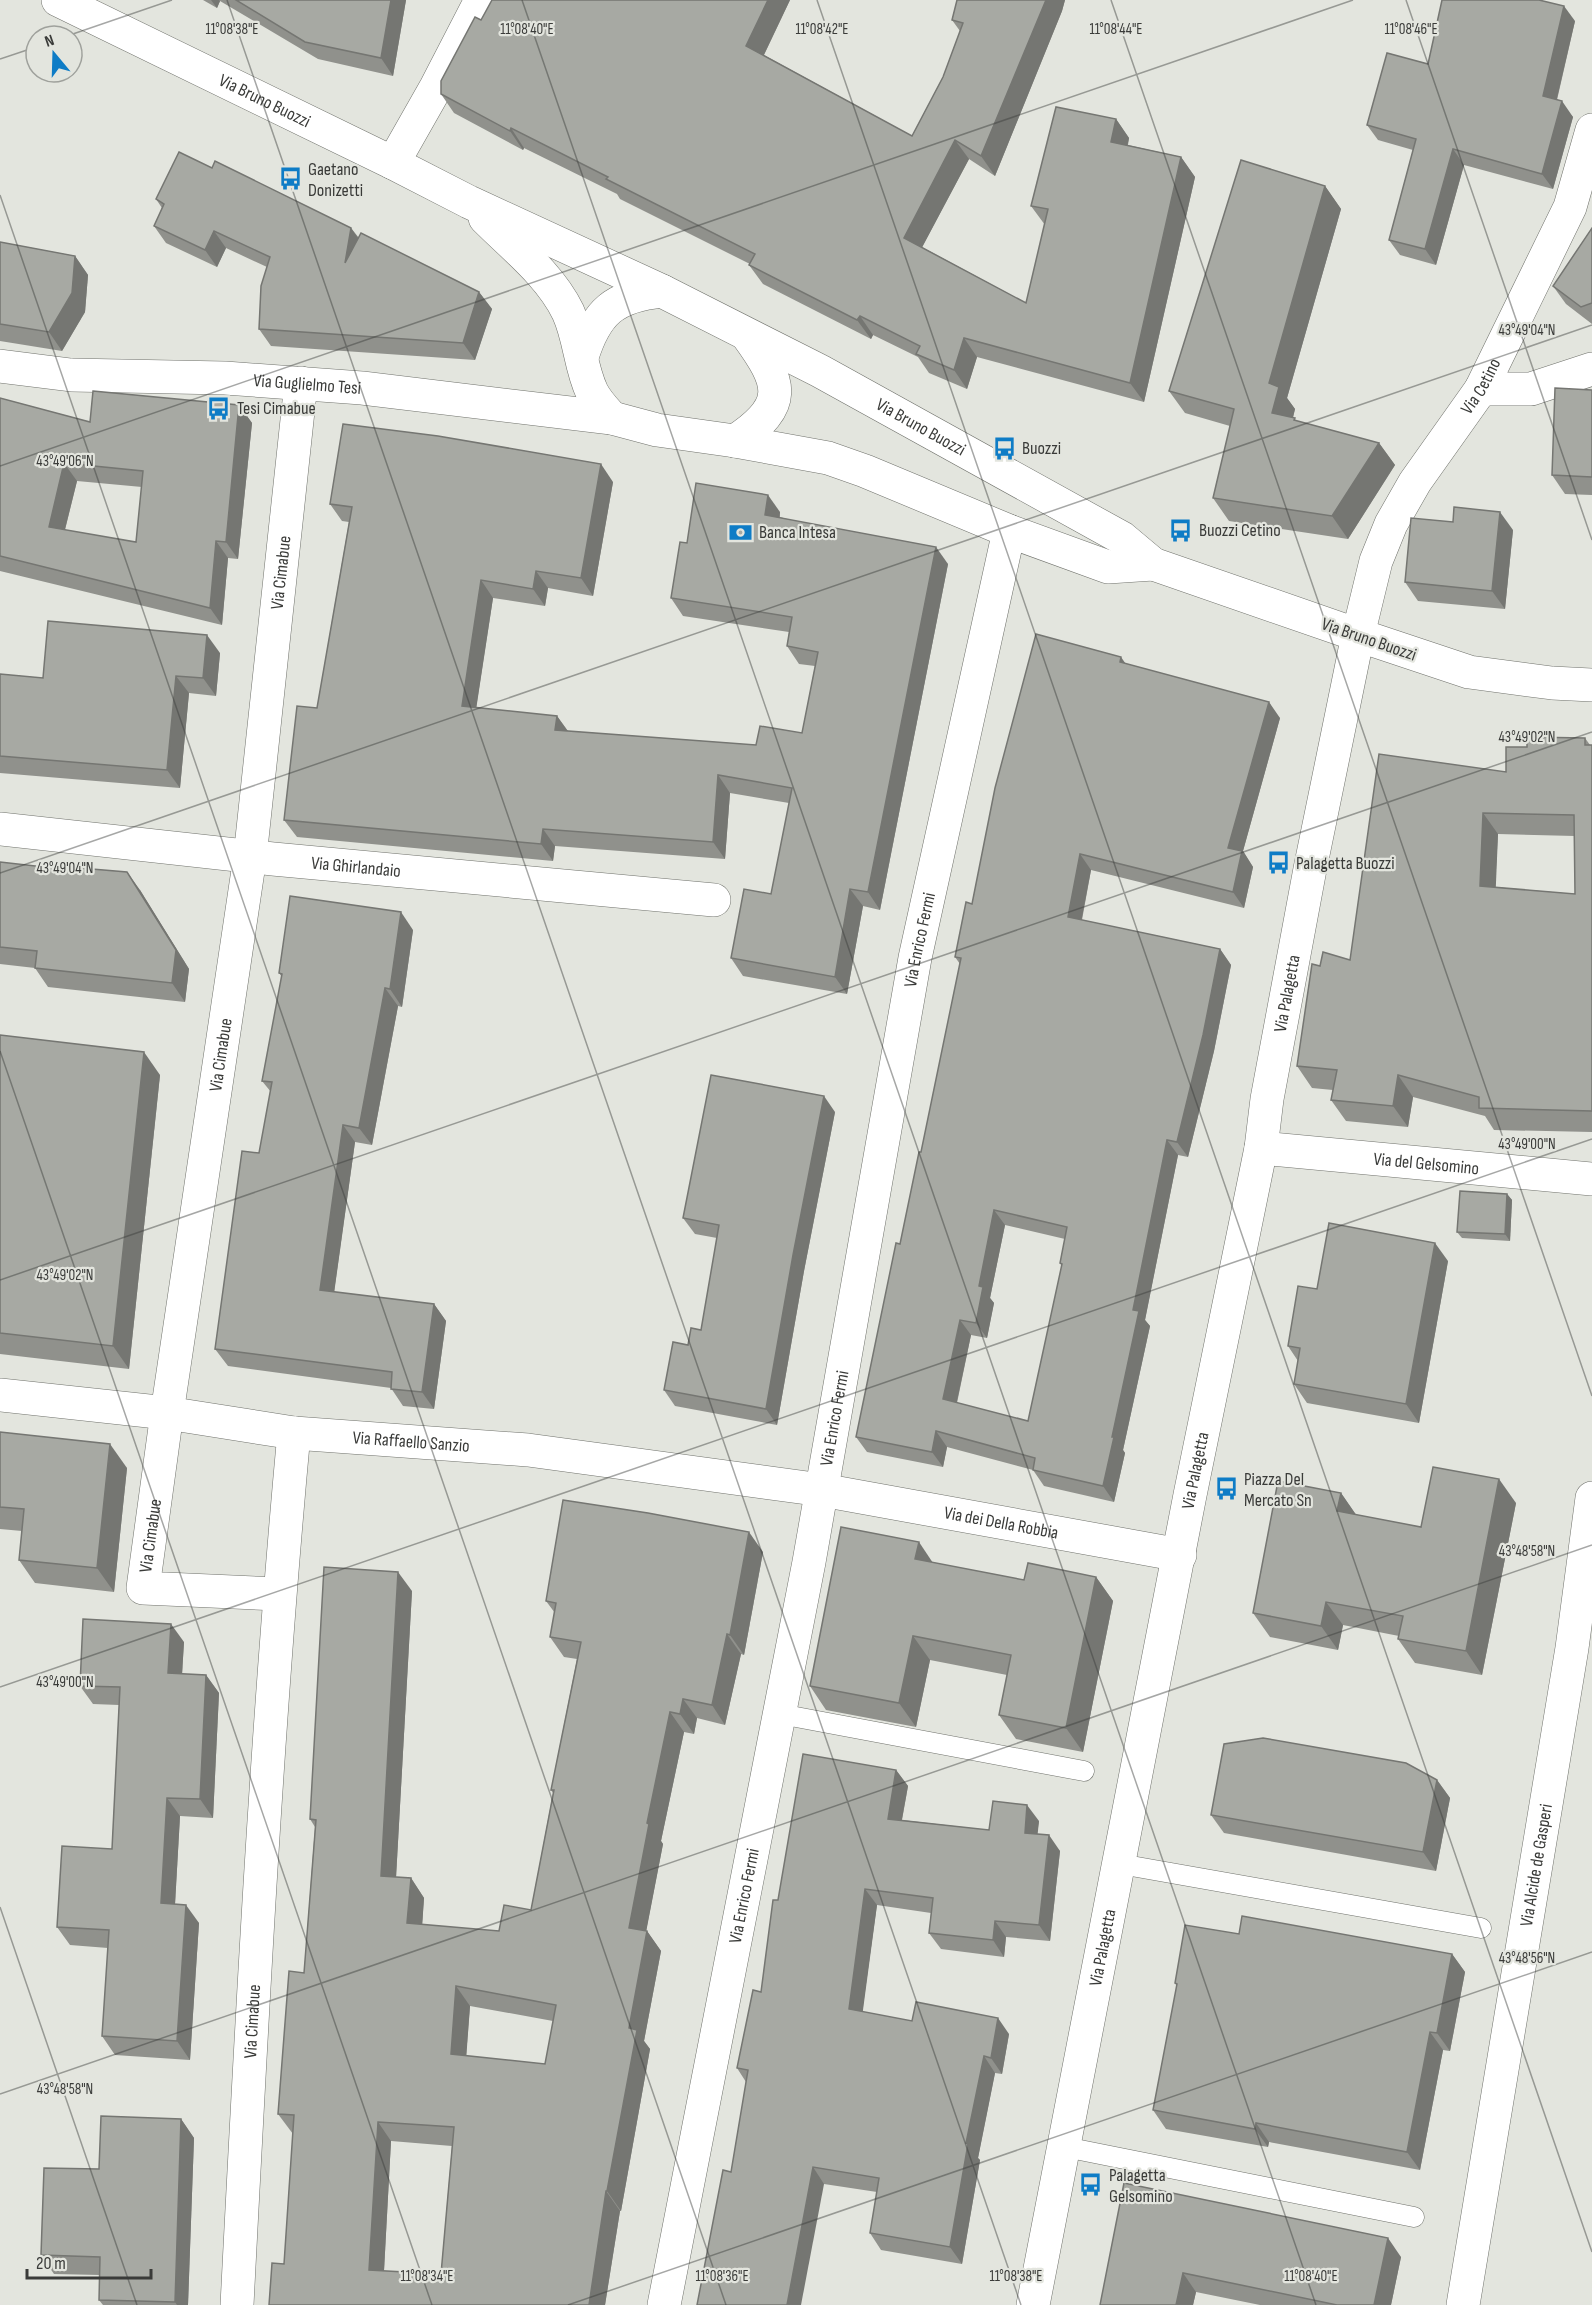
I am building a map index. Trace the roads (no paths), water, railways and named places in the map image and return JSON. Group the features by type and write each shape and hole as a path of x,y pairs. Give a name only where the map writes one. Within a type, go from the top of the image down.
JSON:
{"street":[{"name":"Via Bruno Buozzi","path":"58,0 469,202 662,291 838,380 1122,538 1153,564 1469,672 1552,683 1592,685"},
{"path":"393,163 435,89 481,0"},
{"name":"Via Cetino","path":"1358,635 1376,561 1391,524 1415,482 1480,389 1570,207 1592,130"},
{"name":"Via Bruno Buozzi","path":"469,202 546,278 559,296 569,315 585,375 593,394 612,418 657,430 735,441 834,460 1009,531 1108,567 1153,564"},
{"path":"582,357 597,320 610,308 640,293 662,291"},
{"name":"Via Bruno Buozzi","path":"735,441 749,432 768,412 776,392 770,370 747,335"},
{"name":"Via Guglielmo Tesi","path":"0,366 70,375 225,378 362,388 612,418"},
{"path":"1480,389 1531,389 1592,369"},
{"name":"Via Cimabue","path":"279,1594 143,1588 250,857 301,383"},
{"name":"Via Enrico Fermi","path":"664,2305 822,1490 915,958 1009,531"},
{"name":"Via Palagetta","path":"1033,2305 1190,1495 1261,1148 1267,1099 1308,881 1358,635"},
{"name":"Via Ghirlandaio","path":"0,829 250,857 714,900"},
{"name":"Via del Gelsomino","path":"1261,1148 1592,1179"},
{"name":"Via Raffaello Sanzio","path":"0,1395 167,1413 294,1433 528,1450 822,1490"},
{"name":"Via Cimabue","path":"237,2305 251,2037 279,1594 294,1433"},
{"name":"Via dei Della Robbia","path":"822,1490 1180,1555"},
{"name":"Via Alcide de Gasperi","path":"1463,2305 1572,1648 1592,1498"}],"lane":[{"path":"780,1714 1084,1771"},
{"path":"1120,1864 1480,1928"},
{"path":"1065,2147 1414,2217"}],"place":[{"name":"Gaetano Donizetti","path":"290,179"},
{"name":"Tesi Cimabue","path":"219,408"},
{"name":"Buozzi","path":"1004,448"},
{"name":"Buozzi Cetino","path":"1181,530"},
{"name":"Banca Intesa","path":"741,532"},
{"name":"Palagetta Buozzi","path":"1278,863"},
{"name":"Piazza Del Mercato Sn","path":"1226,1489"},
{"name":"Palagetta Gelsomino","path":"1091,2185"}]}
